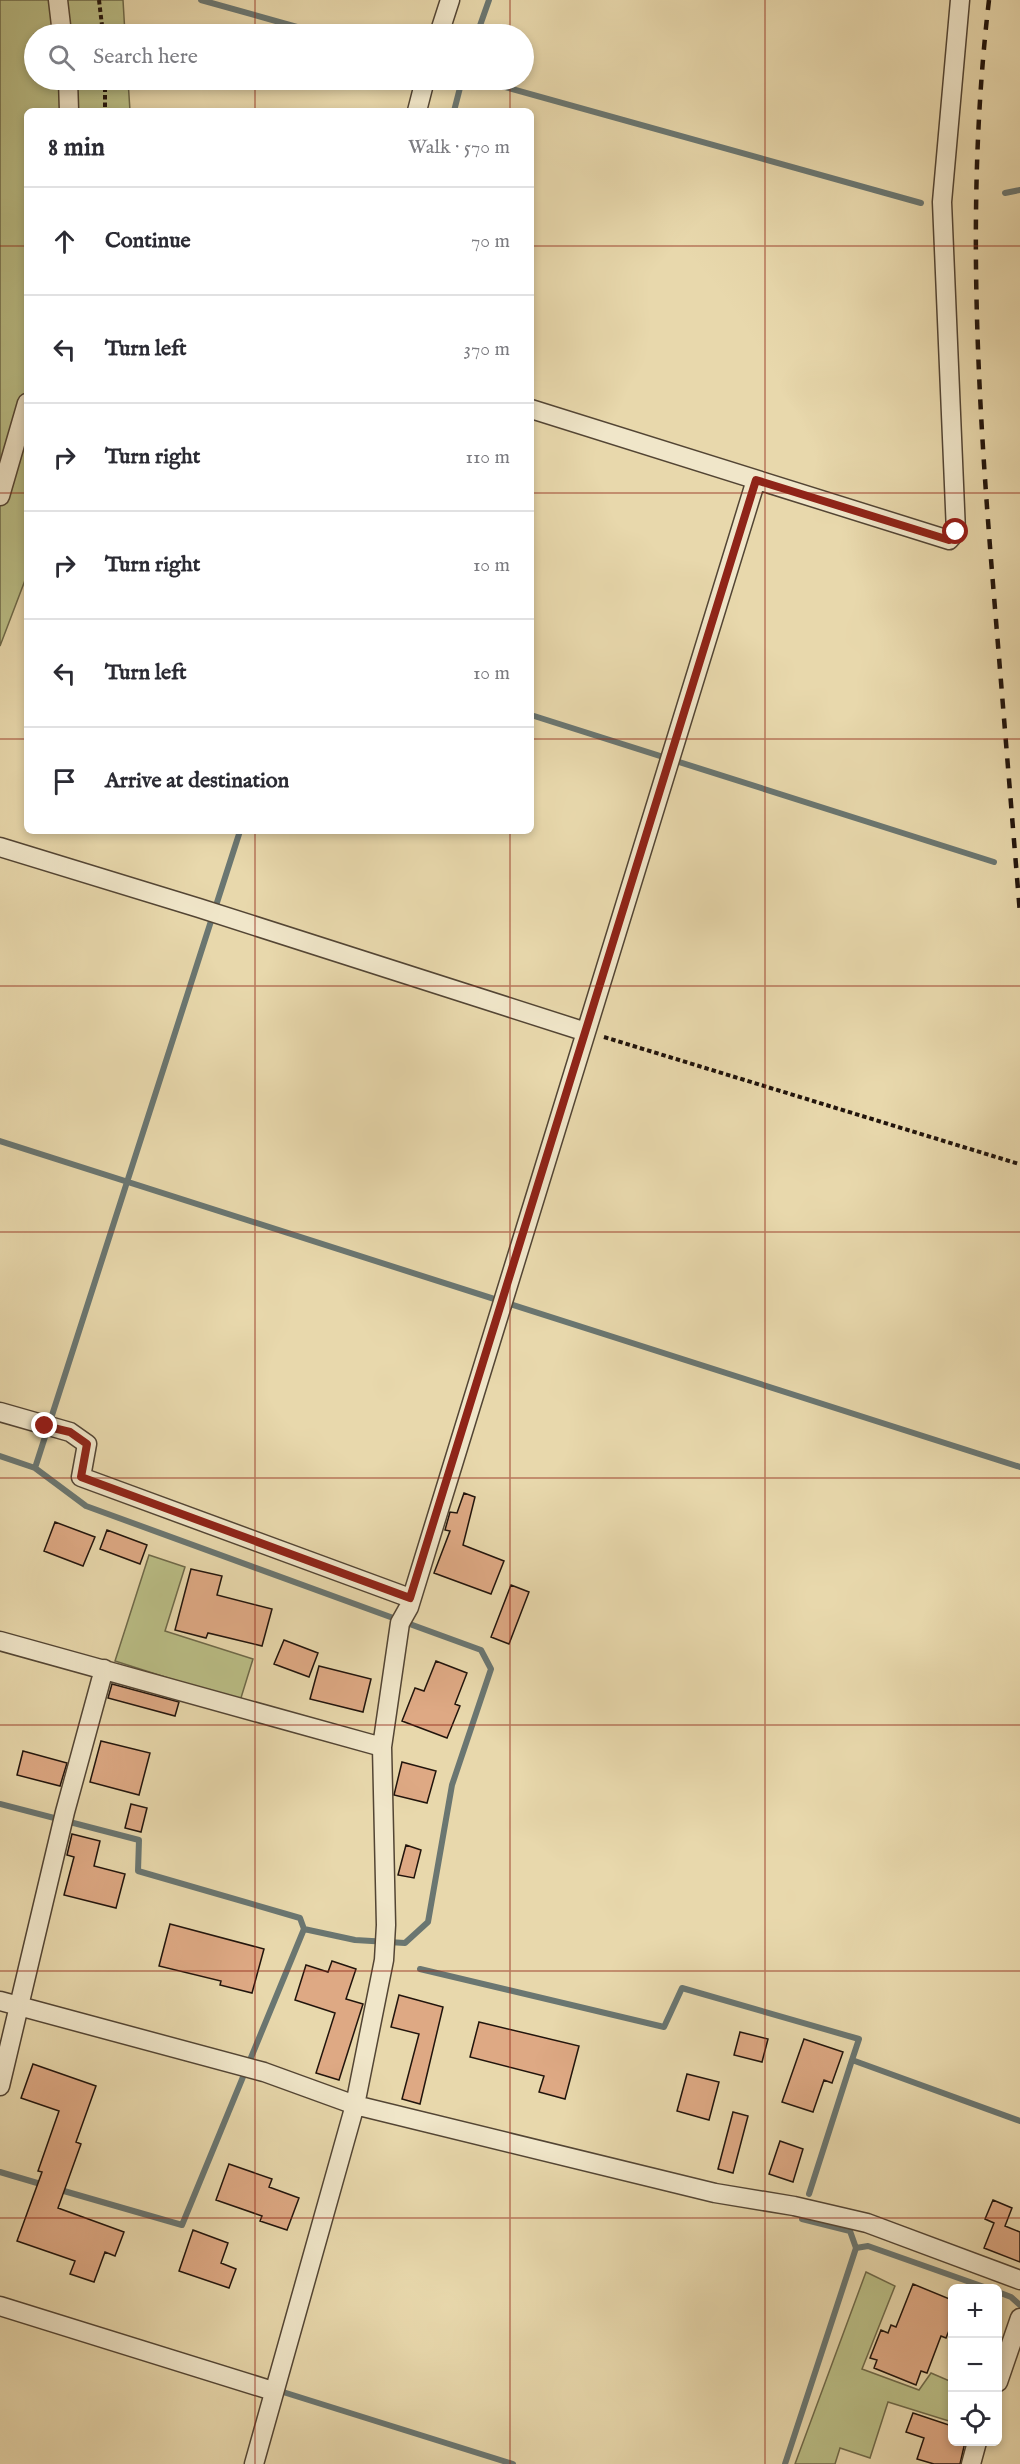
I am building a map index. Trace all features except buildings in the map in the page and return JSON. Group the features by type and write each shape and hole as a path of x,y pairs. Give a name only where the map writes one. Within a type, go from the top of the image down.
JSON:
{"street":[{"path":"58,0 61,24"},
{"path":"442,24 450,0"},
{"path":"534,410 949,540 956,532 942,202 960,0"},
{"path":"68,90 69,108"},
{"path":"418,108 422,90"},
{"path":"0,496 24,413"},
{"path":"254,2464 355,2105 384,1958 387,1925 382,1748 406,1610 756,480"},
{"path":"0,847 586,1032"},
{"path":"0,1412 70,1432 87,1444 81,1477 406,1610"},
{"path":"0,1641 382,1748"},
{"path":"0,2086 64,1821 104,1669"},
{"path":"0,2001 264,2072 355,2105 715,2193 794,2206 867,2223 1020,2280"},
{"path":"0,2306 273,2391"},
{"path":"1002,2371 1020,2319"},
{"path":"971,2464 976,2446"}],"path":[{"path":"99,0 103,24"},
{"path":"105,90 105,108"},
{"path":"586,1032 1019,1164"}],"green space":[{"path":"0,0 123,0 124,24 24,24 24,90 129,90 130,108 24,108 24,583 0,646"},
{"path":"149,1555 185,1567 165,1631 253,1659 240,1701 115,1661"},
{"path":"866,2272 895,2286 862,2369 919,2390 931,2373 948,2380 948,2421 888,2402 870,2458 840,2448 835,2464 795,2464"}],"waterway":[{"path":"201,0 286,24"},
{"path":"481,24 489,0"},
{"path":"455,108 459,90"},
{"path":"516,90 921,203"},
{"path":"1005,193 1020,190"},
{"path":"534,716 994,862"},
{"path":"35,1468 239,834"},
{"path":"0,1141 1020,1467"},
{"path":"0,1456 35,1468 86,1506 481,1650 491,1669 452,1785 428,1922 405,1943 355,1940 304,1929 182,2225 57,2189"},
{"path":"0,1804 139,1840 138,1871 300,1918 304,1929"},
{"path":"420,1969 664,2027 682,1988 859,2039 852,2060 1020,2121"},
{"path":"809,2194 852,2060"},
{"path":"0,2172 44,2185"},
{"path":"802,2219 850,2231 856,2248"},
{"path":"785,2464 856,2248 868,2246 976,2284"},
{"path":"1002,2294 1011,2297 1020,2305"},
{"path":"283,2392 513,2464"}],"railway":[{"path":"989,0 978,146 976,292 987,511 1020,914"}],"route":[{"path":"45,1426 70,1432 87,1444 81,1477 410,1598 756,480 949,540 956,532"}]}
